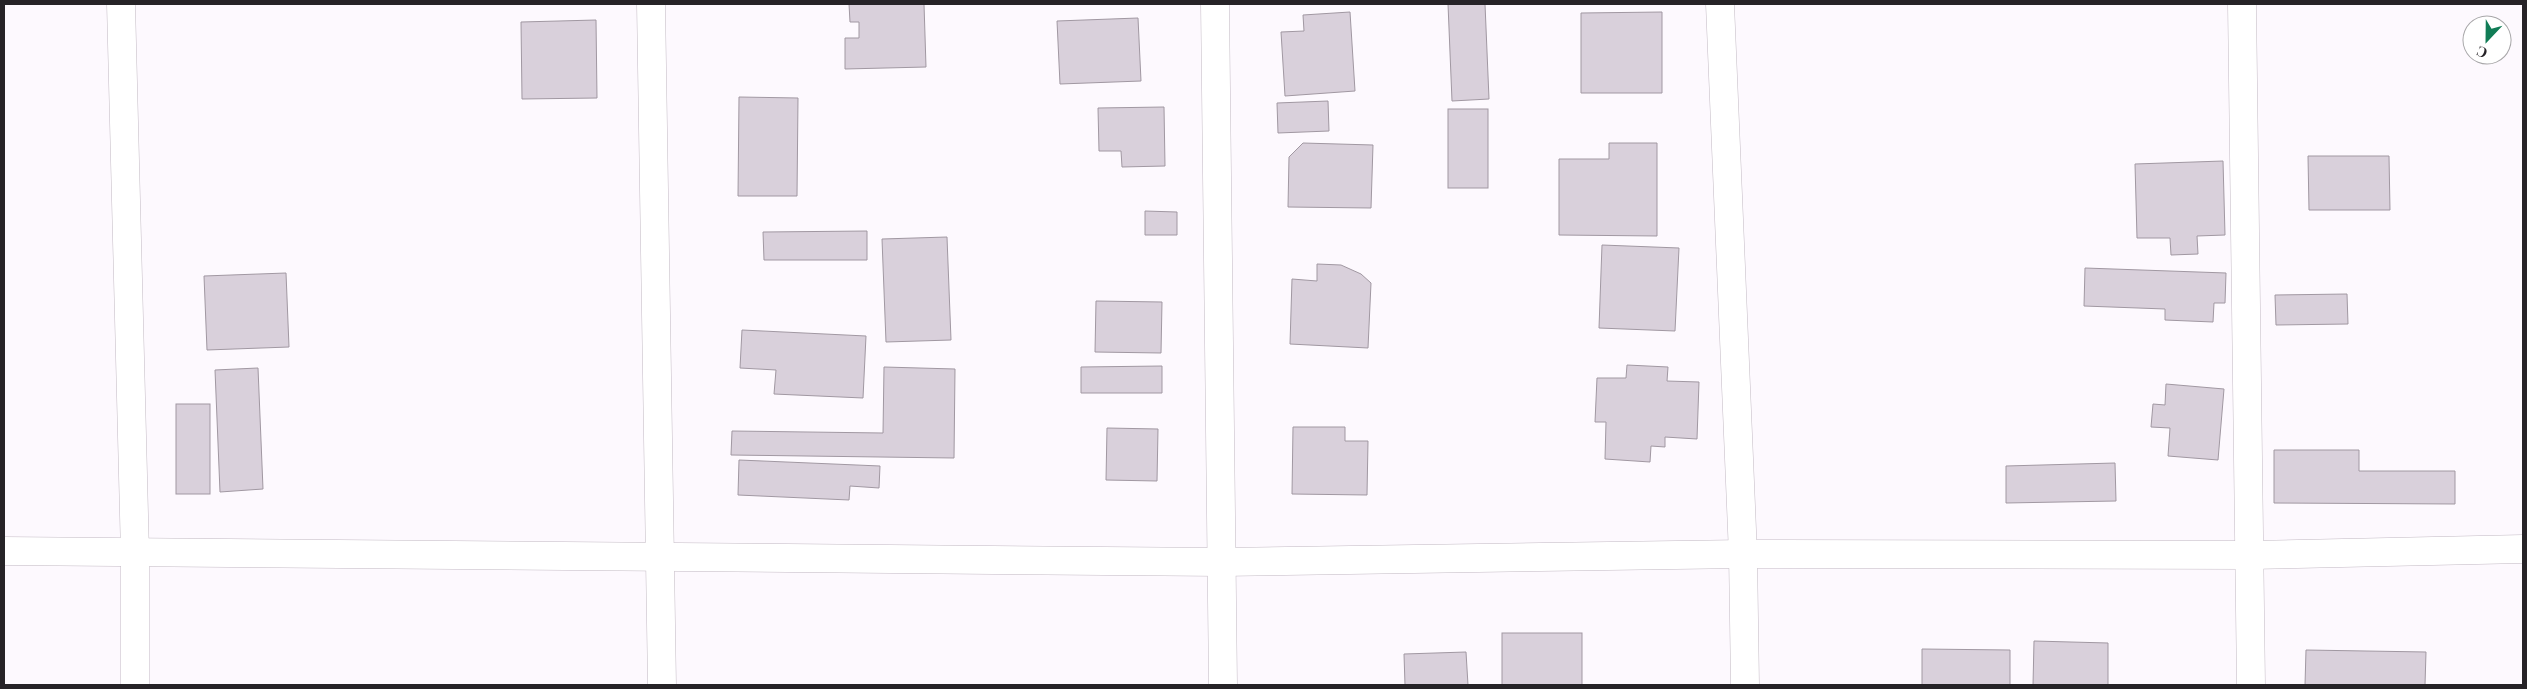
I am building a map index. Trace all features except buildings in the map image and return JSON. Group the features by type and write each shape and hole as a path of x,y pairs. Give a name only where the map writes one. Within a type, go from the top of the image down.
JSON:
{"street":[{"path":"121,4 135,554 135,685"},
{"path":"652,4 662,685"},
{"path":"1215,4 1223,685"},
{"path":"1720,4 1743,554 1745,685"},
{"path":"2242,4 2251,685"},
{"path":"4,551 135,554 660,556 1222,562 1743,554 2250,555 2523,549"}]}
